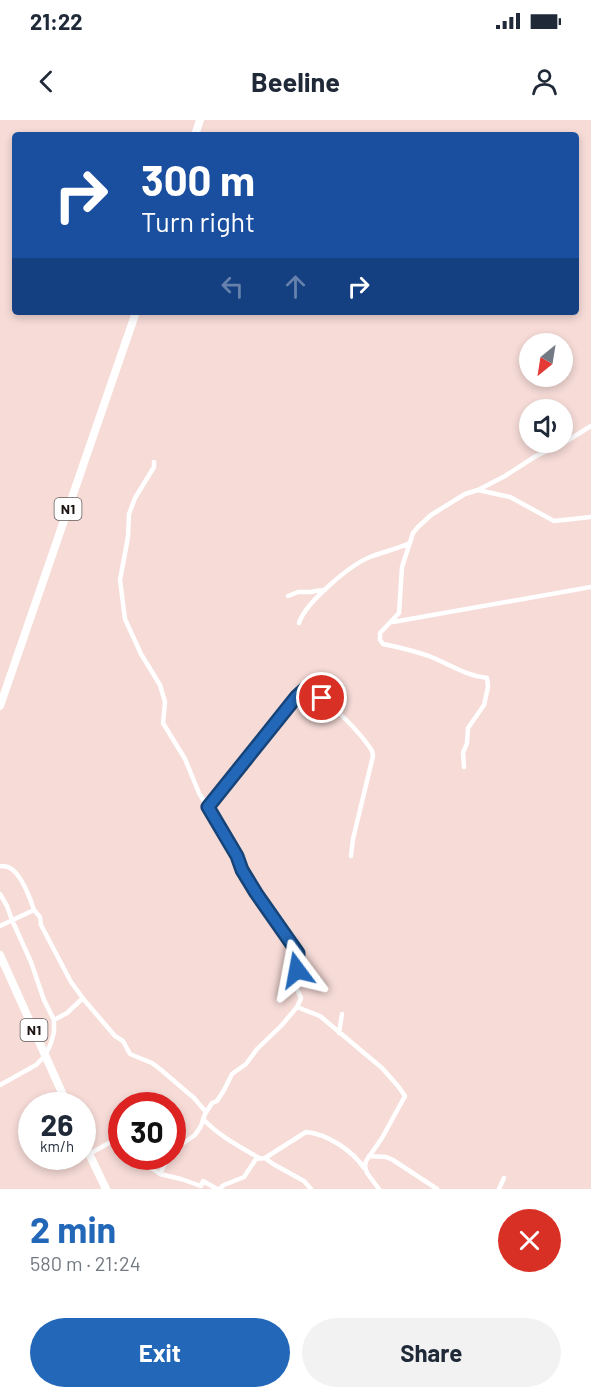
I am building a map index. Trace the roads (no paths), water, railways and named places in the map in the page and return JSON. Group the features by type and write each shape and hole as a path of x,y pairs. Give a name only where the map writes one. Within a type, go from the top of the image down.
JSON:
{"highway":[{"name":"N1","path":"0,706 134,315"},
{"name":"N1","path":"0,955 62,1092"},
{"path":"96,1168 106,1189"}],"street":[{"path":"464,767 463,753 467,743 468,728 484,705 488,687 487,678 461,672 431,657 383,644 380,640 380,633 399,613 402,567 413,533 431,515 465,494 505,476 591,426"},
{"path":"154,462 154,467 135,498 129,514 128,537 120,580 125,619 141,654 160,685 165,702 163,723 185,759 199,793 237,856 242,870 256,893 298,953 296,987 301,998 297,1007 281,1026 257,1049 246,1064 232,1074 225,1090 206,1112 195,1135 186,1141"},
{"path":"478,490 510,497 554,521 591,517"},
{"path":"299,623 304,613 325,590 357,564 369,557 410,543"},
{"path":"392,622 591,587"},
{"path":"288,596 298,592 325,590"},
{"path":"208,807 297,696 306,688 314,691 353,727 372,751 373,756 351,856"},
{"path":"0,866 12,869 19,877 67,976 83,998 115,1036 123,1041 130,1054 160,1068 194,1098 206,1112"},
{"path":"0,894 54,1020 54,1032 45,1056 36,1065 0,1085"},
{"path":"0,926 34,910"},
{"path":"54,1020 67,1013 83,998"},
{"path":"297,1007 320,1017 351,1042 382,1068 405,1096 382,1138 369,1156 365,1166 367,1173"},
{"path":"339,1033 342,1014"},
{"path":"203,1119 224,1138 304,1181 311,1189"},
{"path":"154,1170 160,1174 201,1186 203,1181 218,1189 244,1177 256,1159 262,1158 306,1132 320,1135 348,1151 361,1164 379,1189"},
{"path":"369,1156 386,1157 393,1160 437,1189"},
{"path":"160,1174 162,1170"},
{"path":"499,1189 504,1178"}]}
